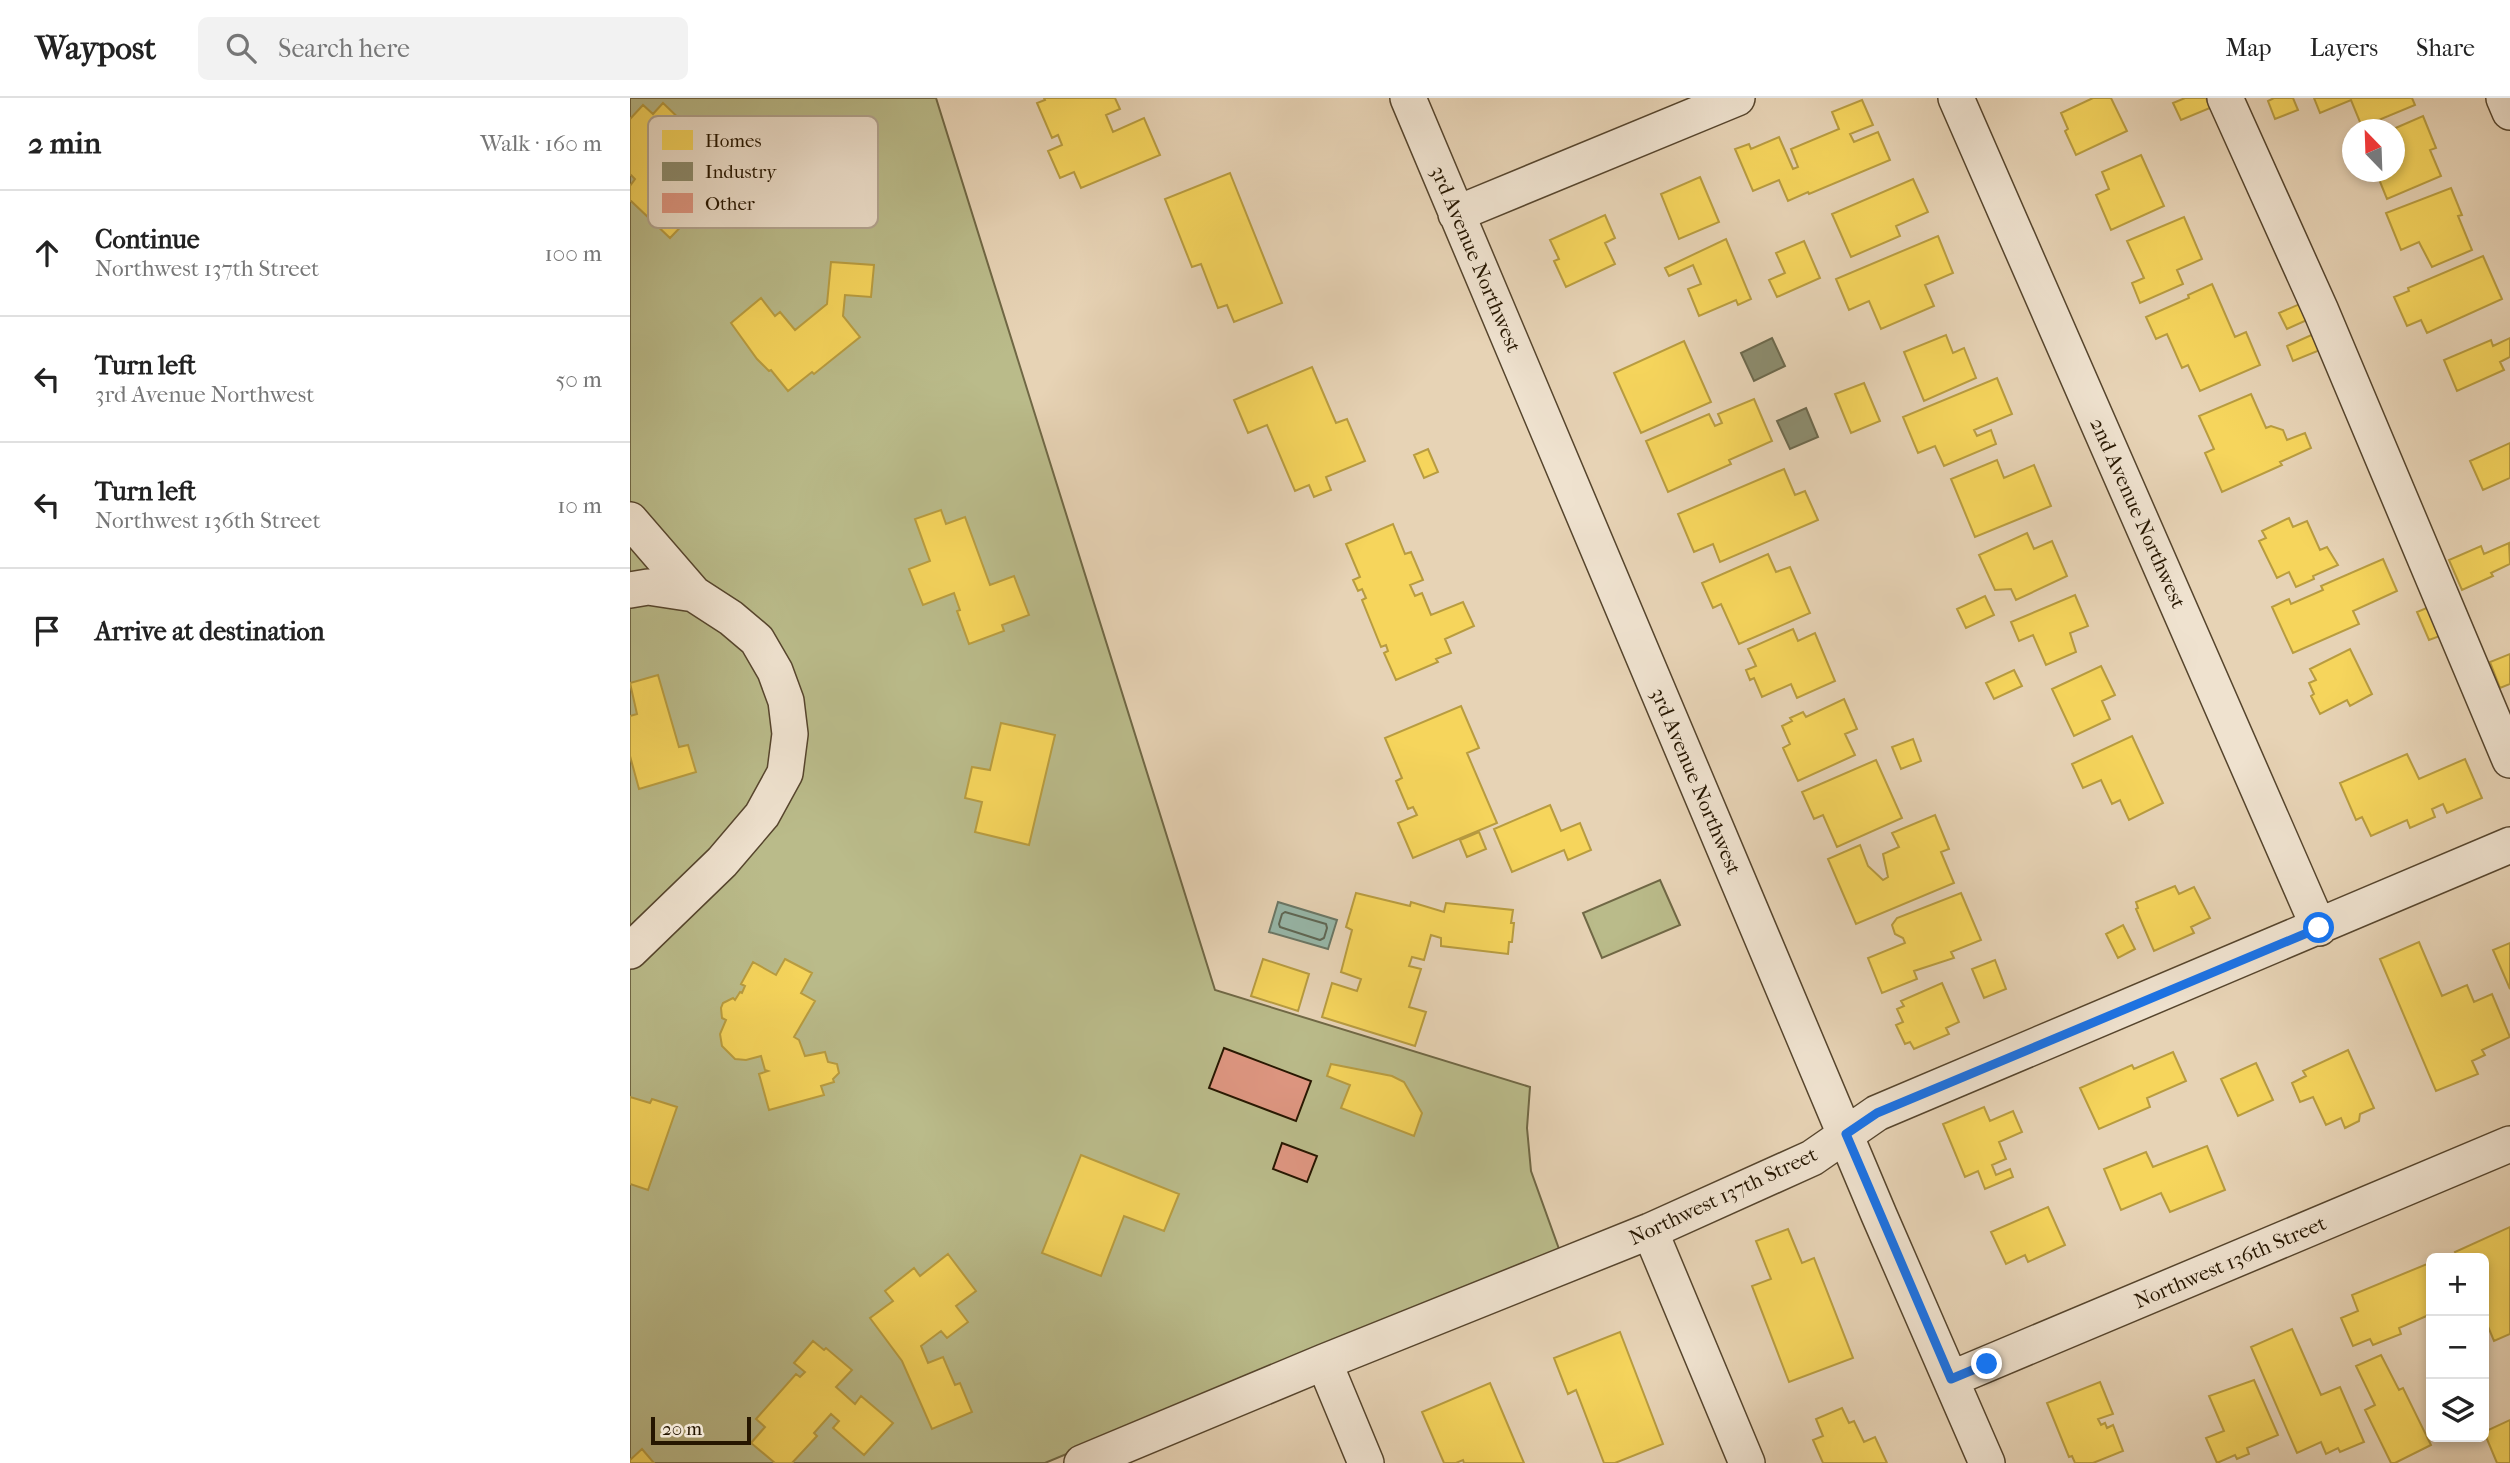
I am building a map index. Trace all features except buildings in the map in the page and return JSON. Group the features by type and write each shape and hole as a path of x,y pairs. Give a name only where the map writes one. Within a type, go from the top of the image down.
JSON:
{"street":[{"name":"3rd Avenue Northwest","path":"1408,98 1987,1463"},
{"path":"1456,214 1737,98"},
{"name":"2nd Avenue Northwest","path":"1956,98 2319,928"},
{"path":"2225,98 2321,311 2510,760"},
{"path":"2504,98 2510,112"},
{"path":"630,520 694,594 731,618 757,640 775,671 786,701 790,734 785,773 762,815 722,862 630,951"},
{"path":"630,590 648,587 694,594"},
{"name":"Northwest 137th Street","path":"1082,1463 1650,1231 1812,1158 1877,1113 2510,845"},
{"name":"Northwest 136th Street","path":"1951,1379 2510,1144"},
{"path":"1650,1231 1746,1463"},
{"path":"1324,1362 1366,1463"}],"green space":[{"path":"630,98 936,98 1215,990 1530,1087 1527,1128 1531,1171 1559,1249 1045,1463 630,1463"},
{"path":"1660,880 1680,925 1602,958 1583,913"}],"water":[{"path":"1278,902 1337,920 1328,949 1269,932"}],"route":[{"path":"1987,1364 1951,1379 1846,1134 1877,1113 2319,928"}]}
